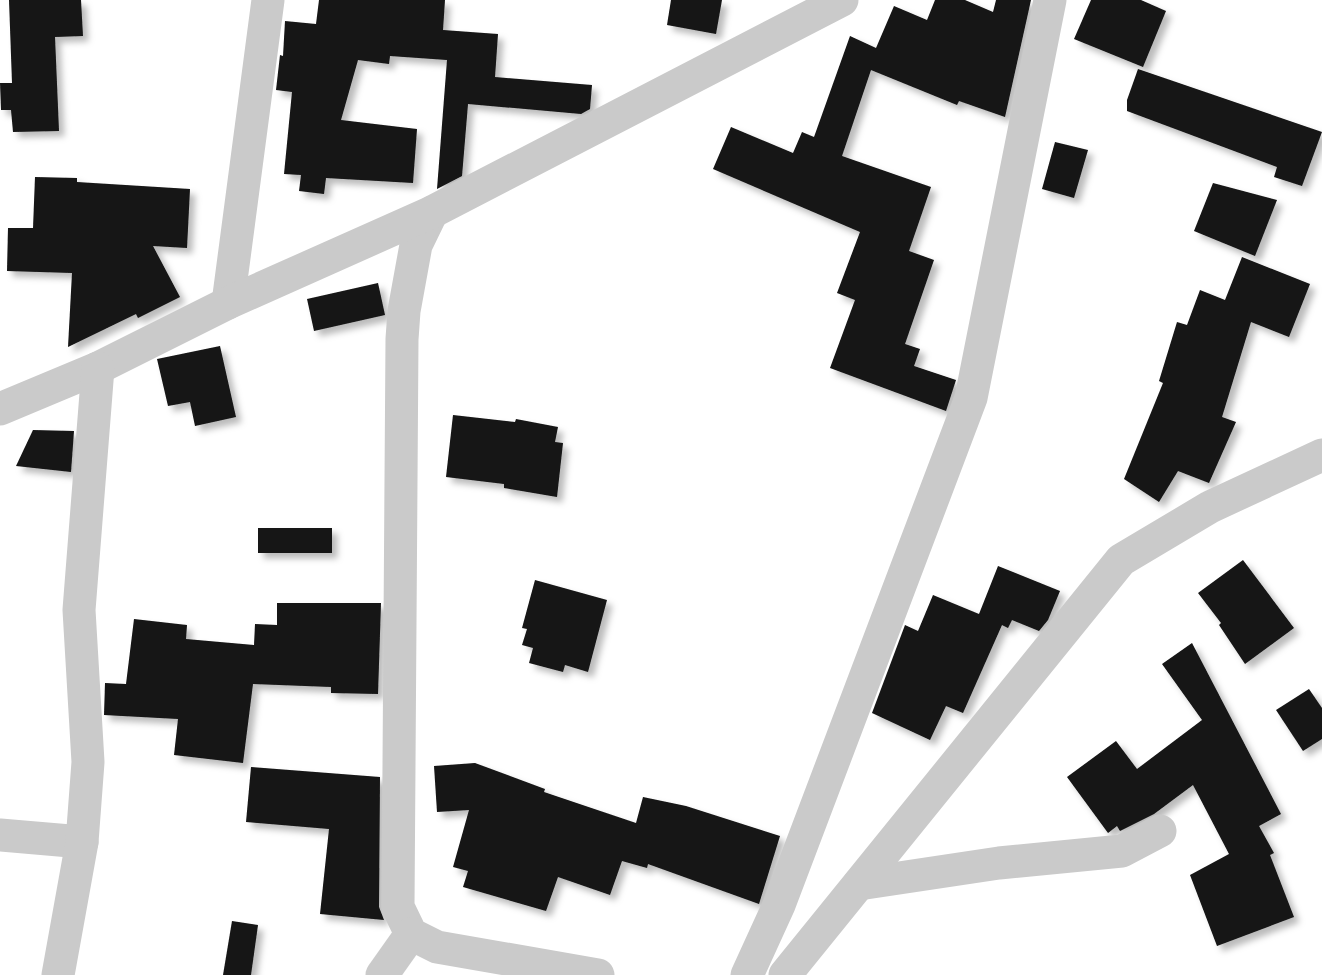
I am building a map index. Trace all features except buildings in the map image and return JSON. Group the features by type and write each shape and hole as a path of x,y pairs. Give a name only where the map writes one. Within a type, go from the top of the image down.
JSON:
{"street":[{"path":"228,303 268,0"},
{"path":"0,409 98,368 228,303 432,212 842,0"},
{"path":"747,975 779,905 971,398 1050,0"},
{"path":"432,212 416,245 404,311 402,339 398,907 411,934 437,947 598,975"},
{"path":"58,975 82,842 88,762 80,610 98,368"},
{"path":"785,975 1121,560 1210,507 1322,455"},
{"path":"859,884 999,863 1122,851 1160,831"},
{"path":"0,835 82,842"},
{"path":"382,975 411,934"}]}
